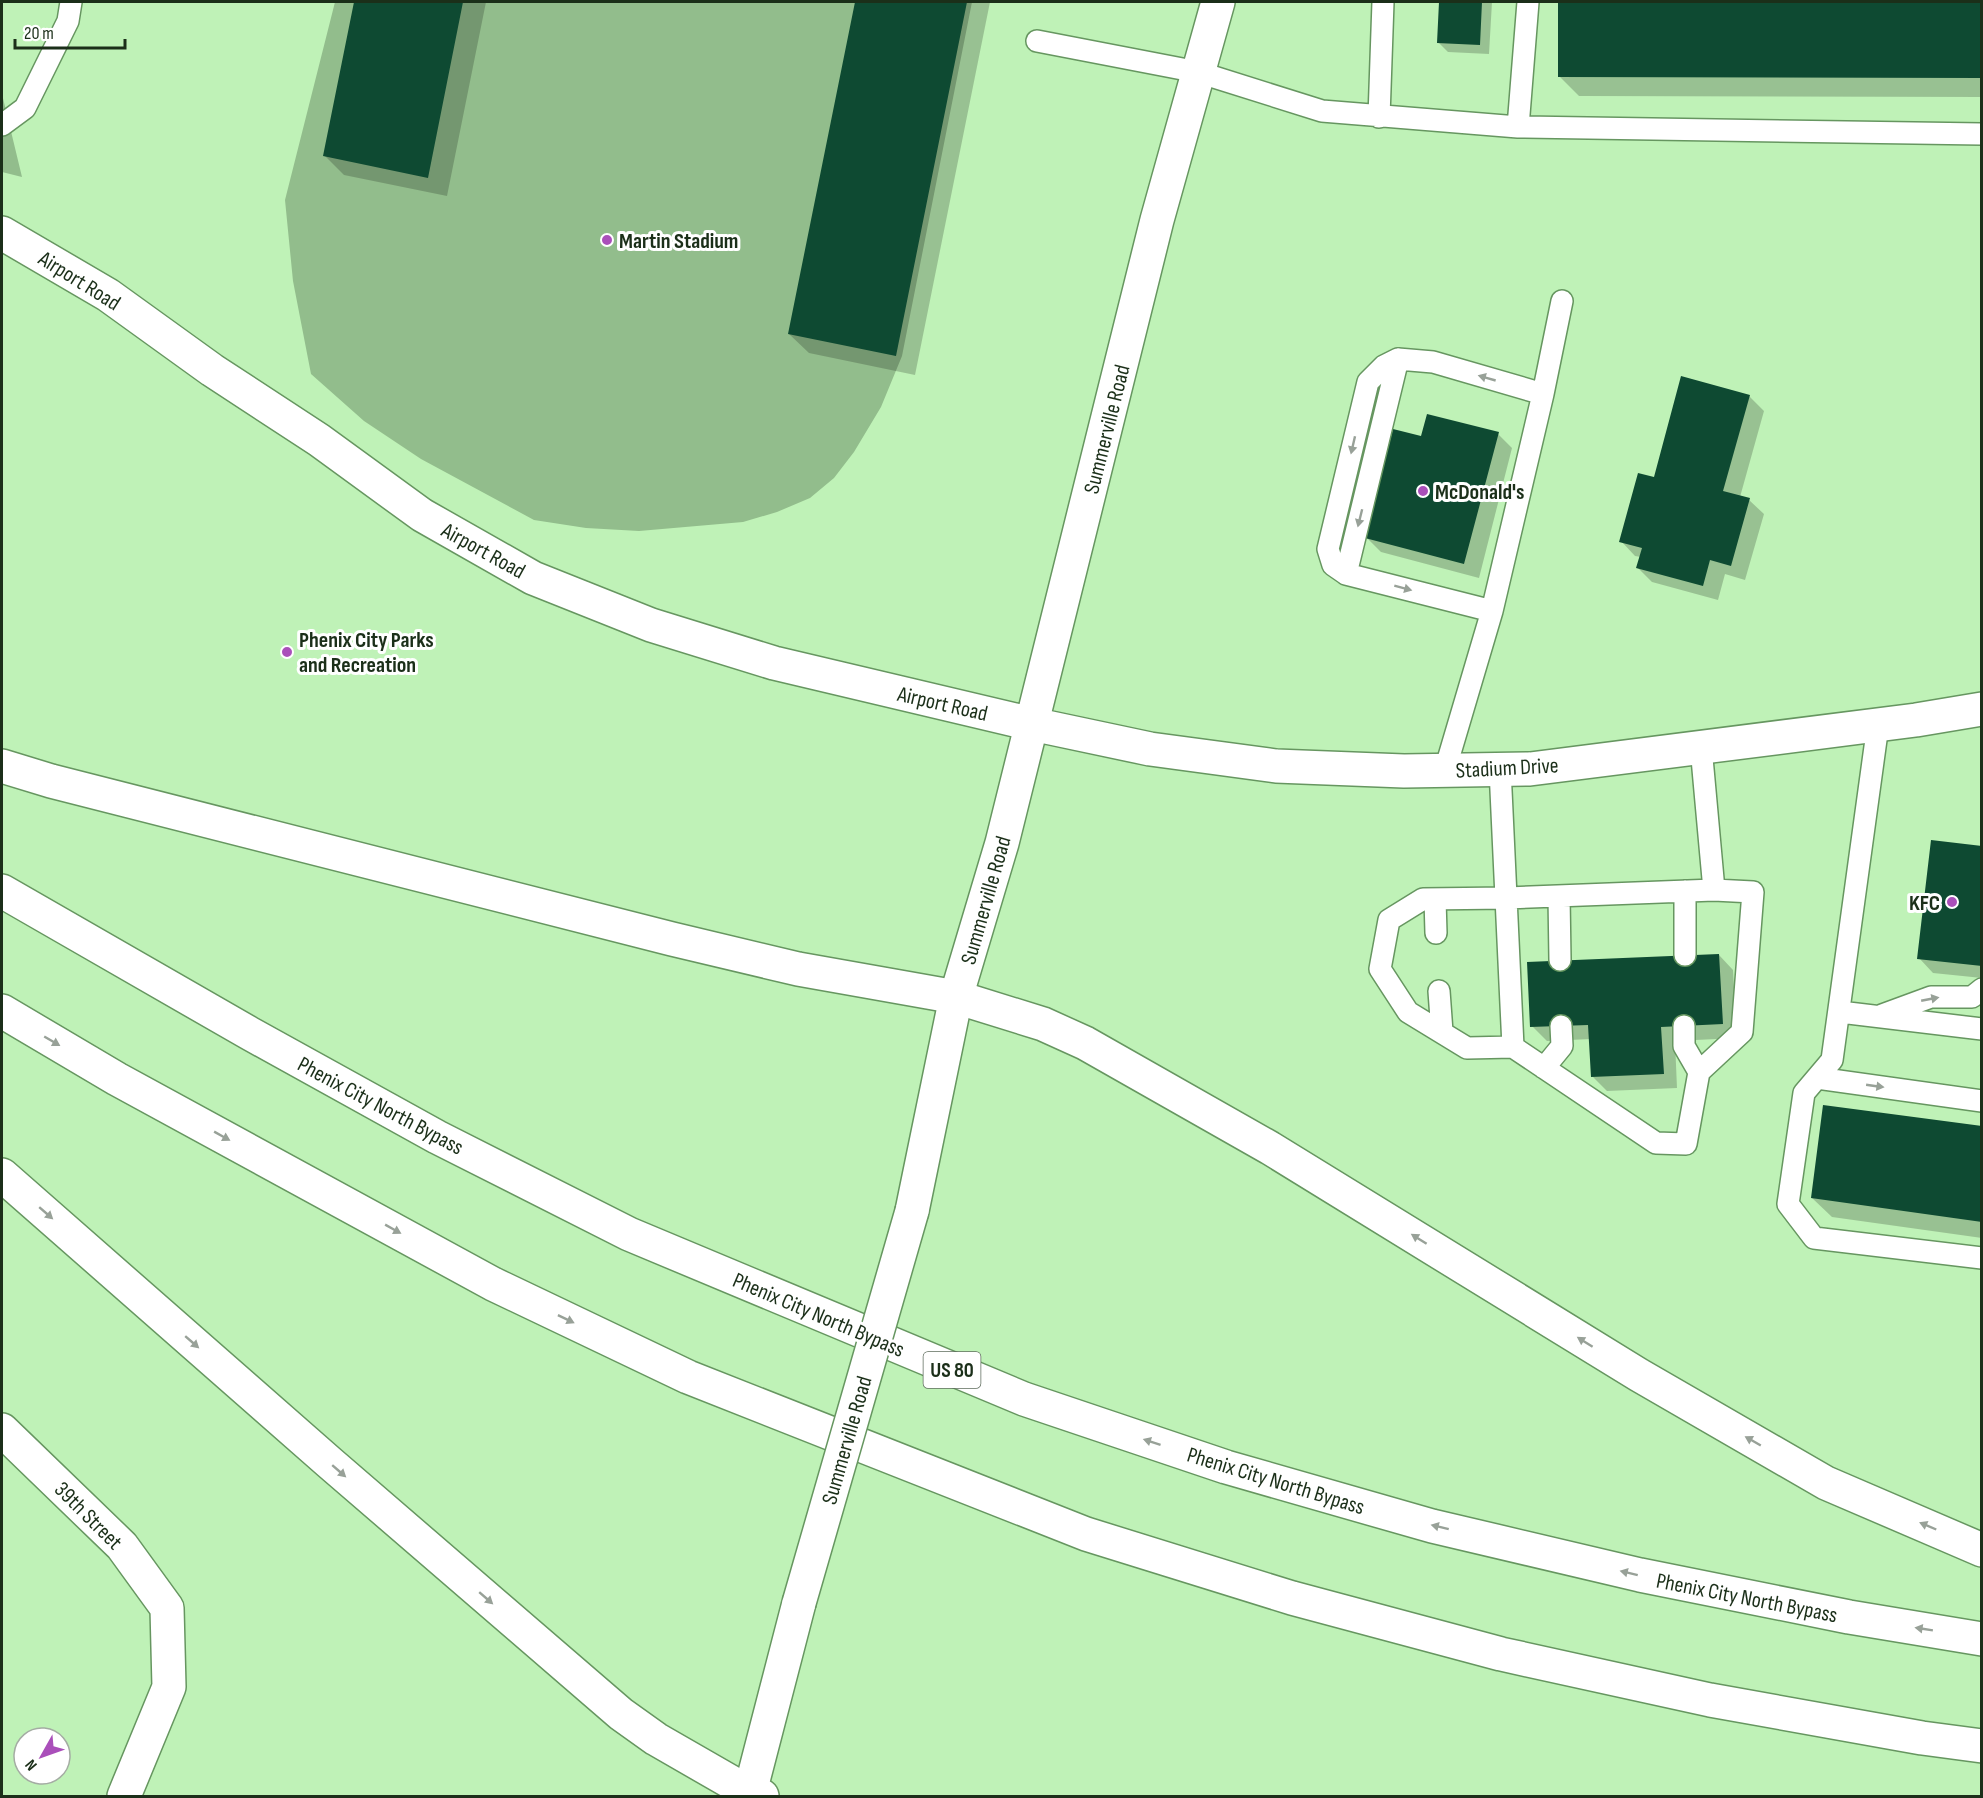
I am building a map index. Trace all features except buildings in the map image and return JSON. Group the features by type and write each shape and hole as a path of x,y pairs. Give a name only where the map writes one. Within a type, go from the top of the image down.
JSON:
{"main road":[{"name":"Summerville Road","path":"754,1795 799,1603 912,1210 956,997 1002,843 1157,220 1218,2"},
{"name":"Airport Road","path":"2,233 108,295 212,370 319,440 422,516 533,578 651,626 774,663 1032,724"},
{"name":"Stadium Drive","path":"1032,724 1150,749 1276,766 1404,771 1530,769 1982,709"},
{"path":"2,766 51,781 672,939 798,969 956,997 1042,1024 1085,1043 1270,1148 1639,1376 1826,1483 1982,1550"},
{"name":"Phenix City North Bypass","path":"2,891 239,1028 437,1137 629,1234 1024,1399 1226,1467 1432,1526 1640,1575 1849,1617 1982,1639"},
{"path":"2,1011 117,1079 504,1289 688,1377 1086,1534 1292,1598 1501,1654 1710,1700 1922,1738 1982,1746"},
{"path":"2,1175 330,1463 621,1714 656,1739 754,1795"},
{"name":"39th Street","path":"2,1430 122,1546 167,1608 169,1687 124,1797"}],"lane":[{"path":"2,124 25,108 68,21 71,2"},
{"path":"1379,117 1383,2"},
{"path":"1518,127 1528,2"},
{"path":"1037,41 1198,72 1322,111 1379,117 1518,127 1982,134"},
{"path":"1445,770 1492,611 1543,394 1562,301"},
{"path":"1492,611 1346,574 1333,564 1328,549 1368,382 1384,366 1398,359 1433,362 1543,394"},
{"path":"1878,724 1832,1060 1804,1093 1788,1204 1814,1238 1982,1258"},
{"path":"1701,747 1714,890"},
{"path":"1500,769 1513,1047"},
{"path":"1714,890 1753,892 1742,1032 1699,1072 1686,1144 1656,1143 1513,1047 1467,1048 1408,1012 1380,969 1389,920 1423,899 1714,890"},
{"path":"1685,891 1685,955"},
{"path":"1559,896 1560,960"},
{"path":"1435,899 1436,933"},
{"path":"1878,1016 1931,997 1972,997 1982,989"},
{"path":"1439,991 1442,1032"},
{"path":"1840,1012 1982,1029"},
{"path":"1544,1068 1562,1047 1561,1026"},
{"path":"1684,1026 1684,1046 1699,1072"},
{"path":"1817,1078 1982,1101"}],"green space":[{"name":"Martin Stadium","path":"335,2 972,2 902,356 881,407 854,452 834,478 810,498 777,512 743,522 639,531 586,528 534,520 421,459 364,421 311,374 293,281 285,200"},
{"path":"2,94 22,177 2,172"}],"place":[{"name":"Martin Stadium","path":"607,240"},
{"name":"McDonald's","path":"1423,491"},
{"name":"Phenix City Parks and Recreation","path":"287,652"},
{"name":"KFC","path":"1952,902"}]}
